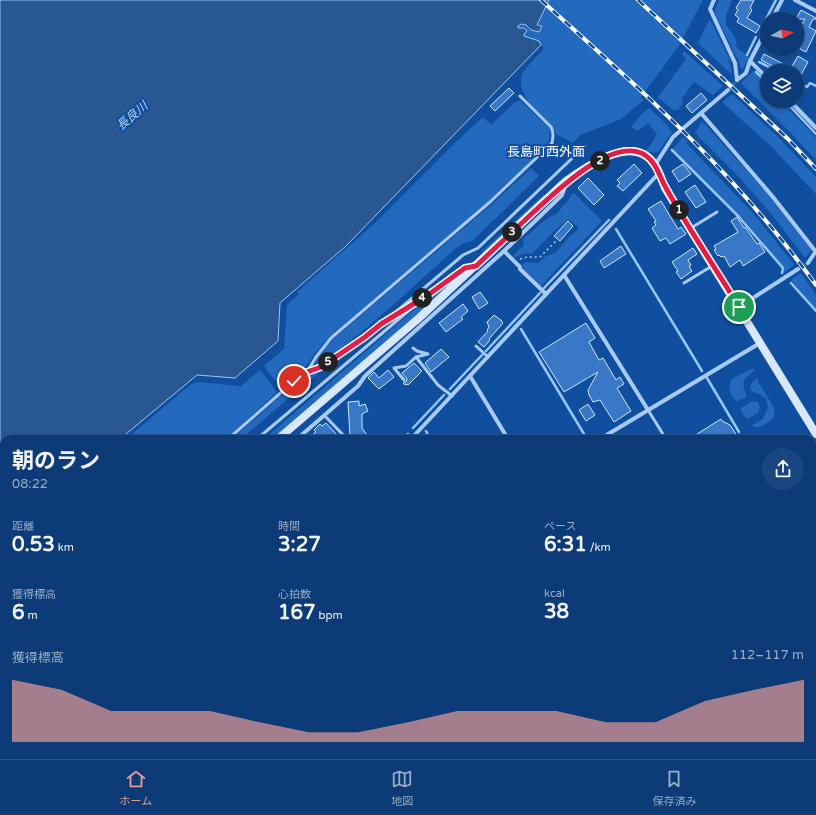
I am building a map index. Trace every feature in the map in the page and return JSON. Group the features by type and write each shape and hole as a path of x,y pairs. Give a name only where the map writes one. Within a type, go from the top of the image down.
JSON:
{"street":[{"path":"714,0 710,9 735,63 737,80 746,73 750,61 760,42"},
{"path":"776,12 782,0"},
{"path":"795,0 816,11"},
{"path":"750,61 760,71"},
{"path":"655,164 673,137 728,90"},
{"path":"797,108 816,128"},
{"path":"701,113 774,197 816,252 808,263"},
{"path":"283,435 419,318 566,181 585,168 613,154 628,150 638,152 646,156 655,164 666,188 816,434"},
{"path":"414,435 659,173"},
{"path":"301,435 358,386 365,376 504,251 562,195 566,181"},
{"path":"504,251 546,294"},
{"path":"739,307 798,269"},
{"path":"564,275 648,410"},
{"path":"607,435 760,343"},
{"path":"470,376 506,435"}],"lane":[{"path":"307,372 316,357 331,338 490,202 552,143 553,131 551,127 520,96"},
{"path":"233,435 294,381 307,372 321,367 365,337 463,255 478,248 585,146"},
{"path":"691,229 717,212"},
{"path":"684,283 713,265"},
{"path":"262,435 428,295 465,268 476,266"},
{"path":"381,324 428,295"},
{"path":"476,346 488,357"},
{"path":"404,380 394,368 406,366 416,358 428,354 417,351 413,348"},
{"path":"416,358 438,385 452,396"},
{"path":"648,410 664,435"},
{"path":"324,415 343,435"}],"path":[{"path":"516,263 523,258 540,257 557,240"}],"shaded area":[{"path":"549,0 703,0 678,47 641,97 644,100 621,119 580,135 573,143 556,134 554,129 531,105 522,90 521,83 523,73 544,48 539,41 524,36 518,26 526,25 529,29 537,32 540,18"},
{"path":"719,0 732,0 726,16 726,25 735,37 737,48 749,57 743,69 741,69 716,16 715,10"},
{"path":"709,20 712,23 732,64 727,59 731,66 732,75 698,43"},
{"path":"684,51 723,86 713,95 694,82 682,98 683,103 678,110 673,110 658,97 686,59 682,54"},
{"path":"753,71 760,78 760,102 741,83"},
{"path":"732,94 777,136 816,177 816,194 770,145 722,102"},
{"path":"521,101 550,129 549,141 528,164 489,201 330,336 304,369 281,388 264,366 284,349 287,305 299,294 297,292 374,224 483,117 491,125 515,102"},
{"path":"649,108 672,132 659,151 655,152 645,150 649,147 657,134 648,123 638,131 631,127"},
{"path":"766,108 788,108 816,138 816,160"},
{"path":"702,121 770,196 812,250 805,258 769,211 737,175 695,133"},
{"path":"683,137 688,141 686,143 752,212 794,264 793,266 784,273 784,268 738,215 673,149"},
{"path":"531,168 539,176 472,241 462,244 456,248 390,308 321,364 316,362 317,358 333,339 491,205"},
{"path":"574,193 602,221 541,286 523,269 524,267 522,265 526,262 539,263 546,256 555,253 569,237 577,231 578,227 568,220 553,232 533,253 522,254 515,257 514,255 524,245 523,239 543,222 557,214"},
{"path":"544,194 546,195 483,254 482,251"},
{"path":"801,273 816,295 816,310 791,280"},
{"path":"461,275 277,435 269,435 431,295"},
{"path":"324,368 246,435 237,435 294,384"},
{"path":"751,369 754,369 754,371 744,382 744,389 747,397 737,401 730,391 730,382 732,379"},
{"path":"260,370 277,392 230,435 131,435 190,385 197,382 241,386"},
{"path":"758,378 759,379 757,380 774,408 774,415 771,420 765,424 753,427 751,426 763,419 768,408 766,399 753,392 750,388 752,382"},
{"path":"753,401 758,402 760,407 758,413 748,419 743,414 741,408"}],"water":[{"name":"長良川","path":"0,0 549,0 537,25 542,26 539,32 531,30 526,25 522,24 518,26 518,28 524,28 527,31 524,36 539,41 541,45 346,246 280,303 278,341 235,378 197,375 125,435 0,435"}],"building":[{"path":"741,0 754,0 750,8 752,10 747,18 760,26 756,33 737,22 739,18 735,15 738,10 736,8"},
{"path":"801,10 816,18 813,19 809,27 816,31 806,52 804,51 804,12 800,12"},
{"path":"763,56 768,56 783,64 769,64 761,60"},
{"path":"798,56 808,62 804,69 804,64 793,64"},
{"path":"509,88 514,93 495,111 490,106"},
{"path":"701,93 707,100 692,113 686,106"},
{"path":"634,164 642,173 623,191 617,186 620,183 617,180"},
{"path":"683,164 691,174 679,182 672,171"},
{"path":"588,178 604,195 594,205 578,188"},
{"path":"695,185 706,202 696,208 685,192"},
{"path":"661,201 678,229 681,227 686,234 670,244 666,238 660,241 652,228 656,225 654,222 656,221 648,209"},
{"path":"737,217 744,228 745,227 757,244 759,243 765,252 743,266 740,260 730,267 724,256 718,256 714,250 716,249 714,246 738,232 731,221"},
{"path":"568,221 573,226 560,241 554,236"},
{"path":"621,246 626,254 604,268 600,261"},
{"path":"693,248 697,254 688,260 692,271 681,279 672,262"},
{"path":"480,292 488,303 479,309 472,297"},
{"path":"463,304 468,311 461,317 463,319 446,332 439,323"},
{"path":"494,315 503,323 484,347 478,342 488,331 487,330 489,327 487,322"},
{"path":"586,323 595,338 589,342 599,360 603,358 616,380 620,377 624,384 617,388 631,411 614,422 600,400 593,402 589,395 588,390 598,372 564,392 539,352"},
{"path":"441,349 449,357 431,372 425,363"},
{"path":"414,363 422,371 408,385 405,385 403,383 406,382 407,379 402,373"},
{"path":"388,370 394,377 379,389 368,378 374,372 379,378"},
{"path":"359,401 359,406 365,404 368,411 362,414 362,428 367,435 350,435 348,402"},
{"path":"588,404 595,415 586,421 579,410"},
{"path":"721,419 730,425 736,435 695,435"},
{"path":"326,423 337,435 312,435 316,432 314,430 320,424 322,426"}],"waterway":[{"path":"770,12 776,0"},
{"path":"747,55 756,37"},
{"path":"759,62 763,64"},
{"path":"756,72 760,76"},
{"path":"804,86 807,87 810,83 816,86"},
{"path":"792,108 816,134"},
{"path":"672,150 738,216 783,268 782,273"},
{"path":"544,288 609,220"},
{"path":"616,229 702,371"},
{"path":"791,283 816,311"},
{"path":"486,351 540,293"},
{"path":"521,329 585,435"},
{"path":"450,389 482,355"},
{"path":"707,378 739,432"},
{"path":"413,428 444,395"},
{"path":"426,431 428,435"}],"tunnel":[{"path":"728,90 737,80"},
{"path":"798,269 808,263"}],"railway":[{"path":"541,0 639,89 710,158 765,220 816,285"},
{"path":"638,0 788,139 816,169"}],"district":[{"name":"長島町西外面","path":"546,151"}],"route":[{"path":"294,381 307,372 321,367 365,337 381,324 428,295 465,268 476,266 566,181 585,168 613,154 628,150 638,152 646,156 655,164 666,188 739,307"}]}
